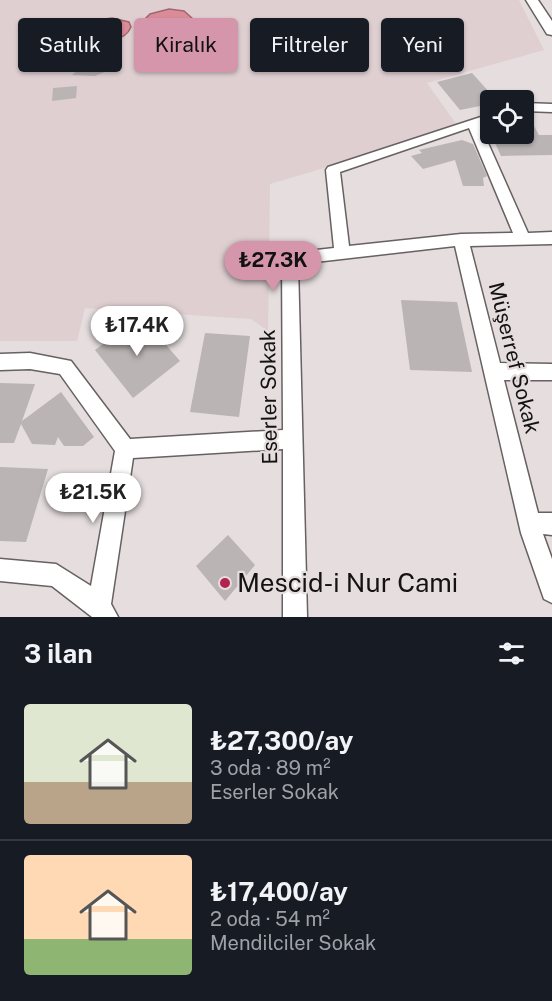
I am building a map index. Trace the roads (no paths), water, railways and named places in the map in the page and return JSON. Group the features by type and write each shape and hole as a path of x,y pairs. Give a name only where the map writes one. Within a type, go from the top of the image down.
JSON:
{"street":[{"path":"532,0 550,26"},
{"path":"534,107 552,108"},
{"path":"342,253 333,170 480,121"},
{"path":"473,123 523,238"},
{"name":"Eserler Sokak","path":"295,617 290,259 461,240 552,238"},
{"name":"Müşerref Sokak","path":"461,240 495,371 530,523 552,591"},
{"path":"0,362 30,361 65,367 125,448 103,611 56,575 0,570"},
{"path":"495,371 552,372"},
{"path":"125,448 292,439"},
{"path":"530,523 552,524"}],"place":[{"name":"Mescid-i Nur Cami","path":"225,583"}]}
